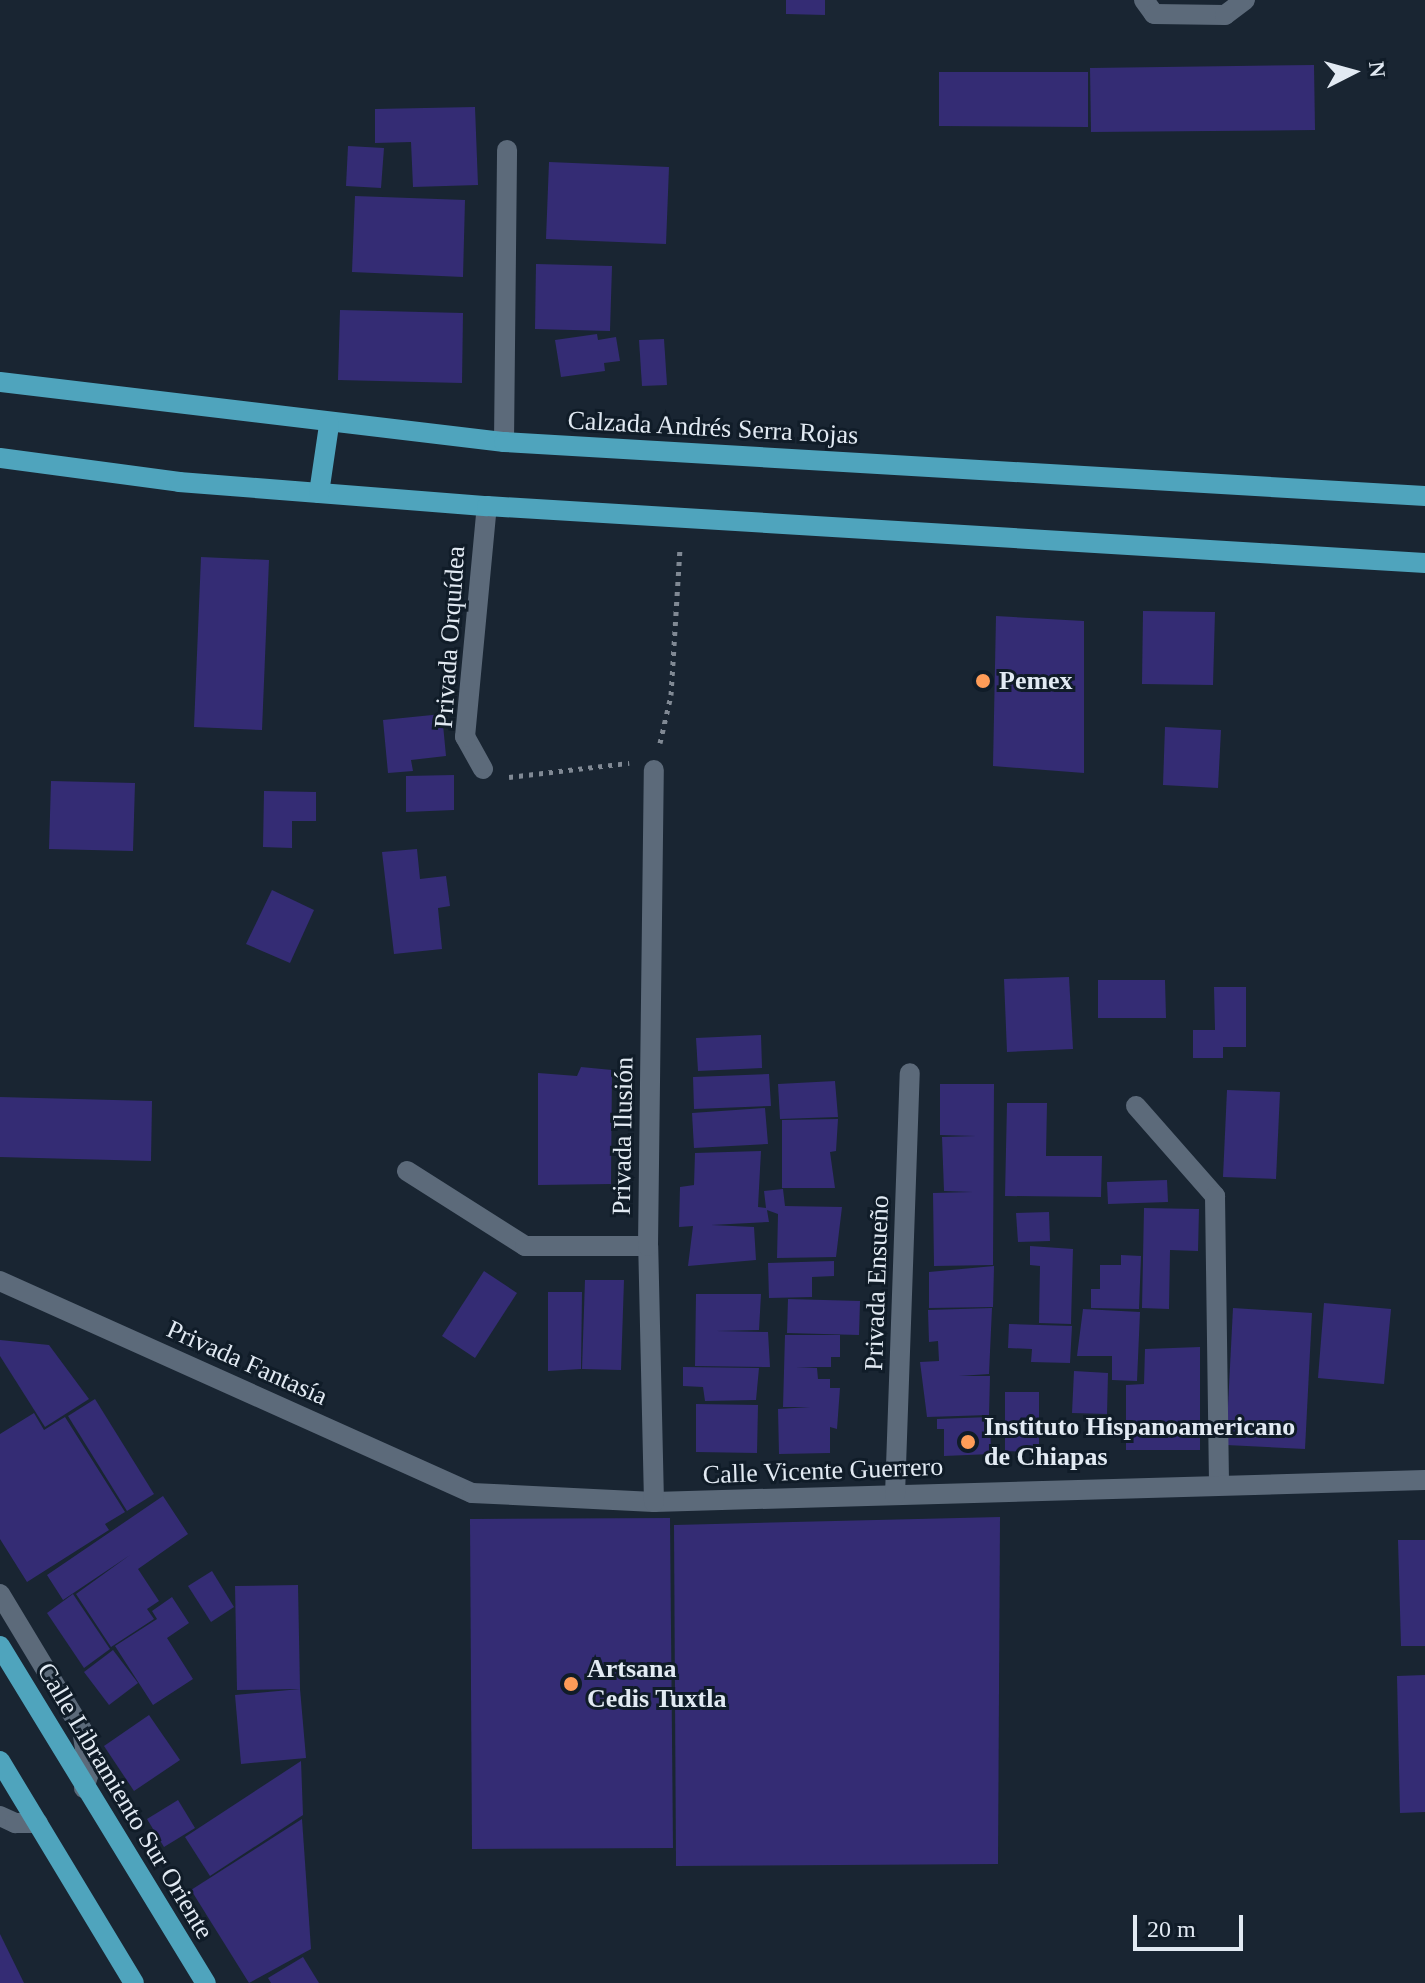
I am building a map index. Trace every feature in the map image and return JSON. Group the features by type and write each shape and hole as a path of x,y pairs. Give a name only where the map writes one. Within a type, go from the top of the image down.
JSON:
{"main road":[{"name":"Calzada Andrés Serra Rojas","path":"0,382 329,425 504,442 1425,496"},
{"path":"319,493 329,425"},
{"path":"0,458 179,482 487,506 683,514 1425,563"},
{"name":"Calle Libramiento Sur Oriente","path":"1,1648 206,1983"},
{"path":"0,1761 134,1983"}],"street":[{"path":"1144,0 1154,14 1225,15 1245,0"},
{"path":"504,442 507,150"},
{"name":"Privada Orquídea","path":"483,769 465,737 487,506"},
{"name":"Privada Ilusión","path":"654,770 648,1246 654,1502"},
{"name":"Privada Ensueño","path":"895,1495 910,1073"},
{"path":"1136,1106 1215,1196 1219,1482"},
{"path":"407,1171 525,1246 648,1246"},
{"name":"Privada Fantasía","path":"0,1281 472,1493"},
{"name":"Calle Vicente Guerrero","path":"472,1493 654,1502 1219,1482 1425,1480"},
{"path":"0,1594 82,1730 89,1773 84,1788"},
{"path":"0,1816 15,1823 38,1823"}],"path":[{"path":"483,769 512,778 620,761 654,770 671,695 683,514"}],"building":[{"path":"786,0 825,0 825,15 786,14"},
{"path":"1314,65 1315,130 1091,132 1090,68"},
{"path":"939,72 1088,72 1088,127 939,126"},
{"path":"475,107 478,185 413,187 411,142 375,143 375,109"},
{"path":"348,146 384,148 381,188 346,186"},
{"path":"549,162 669,167 666,244 546,239"},
{"path":"355,196 465,200 463,277 352,272"},
{"path":"536,264 612,266 610,331 535,329"},
{"path":"340,310 463,313 462,383 338,380"},
{"path":"597,334 598,340 616,337 620,361 604,363 605,371 561,377 555,340"},
{"path":"664,339 667,385 642,386 639,340"},
{"path":"201,557 269,560 262,730 194,727"},
{"path":"1143,611 1215,612 1213,685 1142,684"},
{"path":"996,616 1084,621 1084,773 993,766"},
{"path":"442,714 446,756 411,760 413,771 388,773 383,720"},
{"path":"1165,727 1221,730 1218,788 1163,785"},
{"path":"454,775 454,810 406,812 406,776"},
{"path":"51,781 135,783 133,851 49,849"},
{"path":"264,791 316,792 316,821 292,821 292,848 263,847"},
{"path":"417,849 420,879 446,876 450,906 438,908 442,949 394,954 382,852"},
{"path":"272,890 314,910 290,963 246,944"},
{"path":"1069,977 1073,1049 1007,1052 1004,979"},
{"path":"1098,980 1165,980 1166,1018 1098,1018"},
{"path":"1214,987 1246,987 1246,1047 1223,1047 1223,1058 1193,1058 1193,1030 1215,1030"},
{"path":"761,1035 762,1068 698,1071 696,1038"},
{"path":"581,1067 612,1070 611,1184 538,1185 538,1073 577,1076"},
{"path":"769,1074 771,1106 694,1109 693,1077"},
{"path":"835,1081 838,1117 780,1119 778,1084"},
{"path":"940,1084 994,1084 993,1265 934,1266 933,1193 973,1192 944,1191 942,1137 976,1136 940,1135"},
{"path":"1227,1090 1280,1092 1276,1179 1223,1177"},
{"path":"0,1097 152,1101 151,1161 0,1157"},
{"path":"1007,1103 1047,1103 1046,1156 1102,1156 1101,1197 1005,1196"},
{"path":"765,1108 768,1144 694,1148 692,1113"},
{"path":"838,1119 836,1151 830,1152 835,1188 782,1188 782,1120"},
{"path":"761,1151 758,1207 766,1208 764,1191 783,1189 785,1206 842,1207 836,1257 777,1258 778,1214 767,1210 769,1222 711,1225 754,1227 756,1260 688,1266 693,1226 679,1227 680,1187 694,1185 695,1153"},
{"path":"1167,1180 1168,1202 1108,1204 1107,1182"},
{"path":"1144,1208 1199,1209 1198,1251 1170,1250 1169,1309 1142,1308"},
{"path":"1049,1212 1050,1241 1018,1242 1016,1213"},
{"path":"1030,1246 1073,1249 1071,1324 1039,1323 1040,1266 1030,1265"},
{"path":"1121,1255 1141,1256 1139,1309 1091,1308 1091,1289 1100,1289 1100,1265 1121,1265"},
{"path":"834,1261 834,1276 812,1277 812,1297 769,1298 768,1263"},
{"path":"994,1266 993,1307 929,1308 929,1272"},
{"path":"484,1271 517,1293 475,1358 442,1336"},
{"path":"585,1280 624,1280 621,1370 582,1369"},
{"path":"548,1292 582,1292 581,1369 548,1371"},
{"path":"696,1294 761,1294 759,1330 716,1331 768,1332 770,1367 695,1366"},
{"path":"788,1299 860,1301 859,1335 787,1333"},
{"path":"1324,1303 1391,1309 1384,1384 1318,1378"},
{"path":"992,1308 989,1374 959,1376 990,1376 989,1415 927,1417 920,1362 939,1361 938,1341 929,1342 928,1310"},
{"path":"1233,1308 1312,1313 1305,1449 1226,1445"},
{"path":"1083,1309 1140,1312 1137,1381 1112,1380 1112,1356 1077,1356"},
{"path":"1009,1324 1072,1326 1070,1363 1031,1362 1032,1349 1008,1348"},
{"path":"785,1335 840,1335 840,1357 831,1357 831,1367 796,1367 817,1368 818,1379 830,1379 830,1388 840,1388 837,1429 830,1427 830,1453 779,1454 778,1409 810,1407 783,1407"},
{"path":"0,1340 49,1345 89,1399 45,1427 0,1356"},
{"path":"1200,1347 1200,1450 1126,1450 1126,1385 1144,1384 1145,1349"},
{"path":"683,1367 759,1368 756,1400 705,1401 703,1387 683,1386"},
{"path":"1074,1371 1108,1373 1107,1414 1072,1413"},
{"path":"1005,1392 1039,1392 1039,1452 1005,1451"},
{"path":"95,1399 154,1494 127,1511 68,1416"},
{"path":"696,1404 758,1405 757,1453 696,1452"},
{"path":"34,1413 44,1430 65,1417 125,1512 105,1524 109,1530 27,1582 0,1539 0,1434"},
{"name":"Instituto Hispanoamericano de Chiapas","path":"990,1417 991,1454 944,1456 944,1429 937,1429 937,1419"},
{"path":"163,1496 188,1534 138,1569 159,1601 147,1609 154,1619 111,1647 76,1594 130,1555 63,1600 47,1575"},
{"path":"1000,1517 998,1864 676,1866 674,1525"},
{"name":"Artsana Cedis Tuxtla","path":"670,1518 673,1848 472,1849 470,1519"},
{"path":"1398,1540 1425,1540 1425,1646 1401,1646"},
{"path":"212,1571 234,1607 211,1622 188,1586"},
{"path":"298,1585 300,1689 237,1690 235,1586"},
{"path":"73,1594 110,1649 84,1668 47,1613"},
{"path":"172,1597 189,1623 167,1638 193,1679 153,1705 115,1646 157,1619 152,1611"},
{"path":"113,1650 138,1683 109,1705 84,1672"},
{"path":"1425,1675 1425,1812 1400,1813 1397,1676"},
{"path":"300,1689 306,1758 241,1764 235,1695"},
{"path":"149,1715 180,1760 134,1791 104,1746"},
{"path":"301,1761 303,1815 210,1876 185,1837"},
{"path":"178,1800 195,1828 164,1847 147,1819"},
{"path":"302,1819 311,1949 249,1983 191,1890"},
{"path":"0,1934 24,1983 0,1983"},
{"path":"303,1957 319,1983 271,1983 268,1978"}],"place":[{"name":"Pemex","path":"983,681"},
{"name":"Instituto Hispanoamericano de Chiapas","path":"968,1442"},
{"name":"Artsana Cedis Tuxtla","path":"571,1684"}]}
